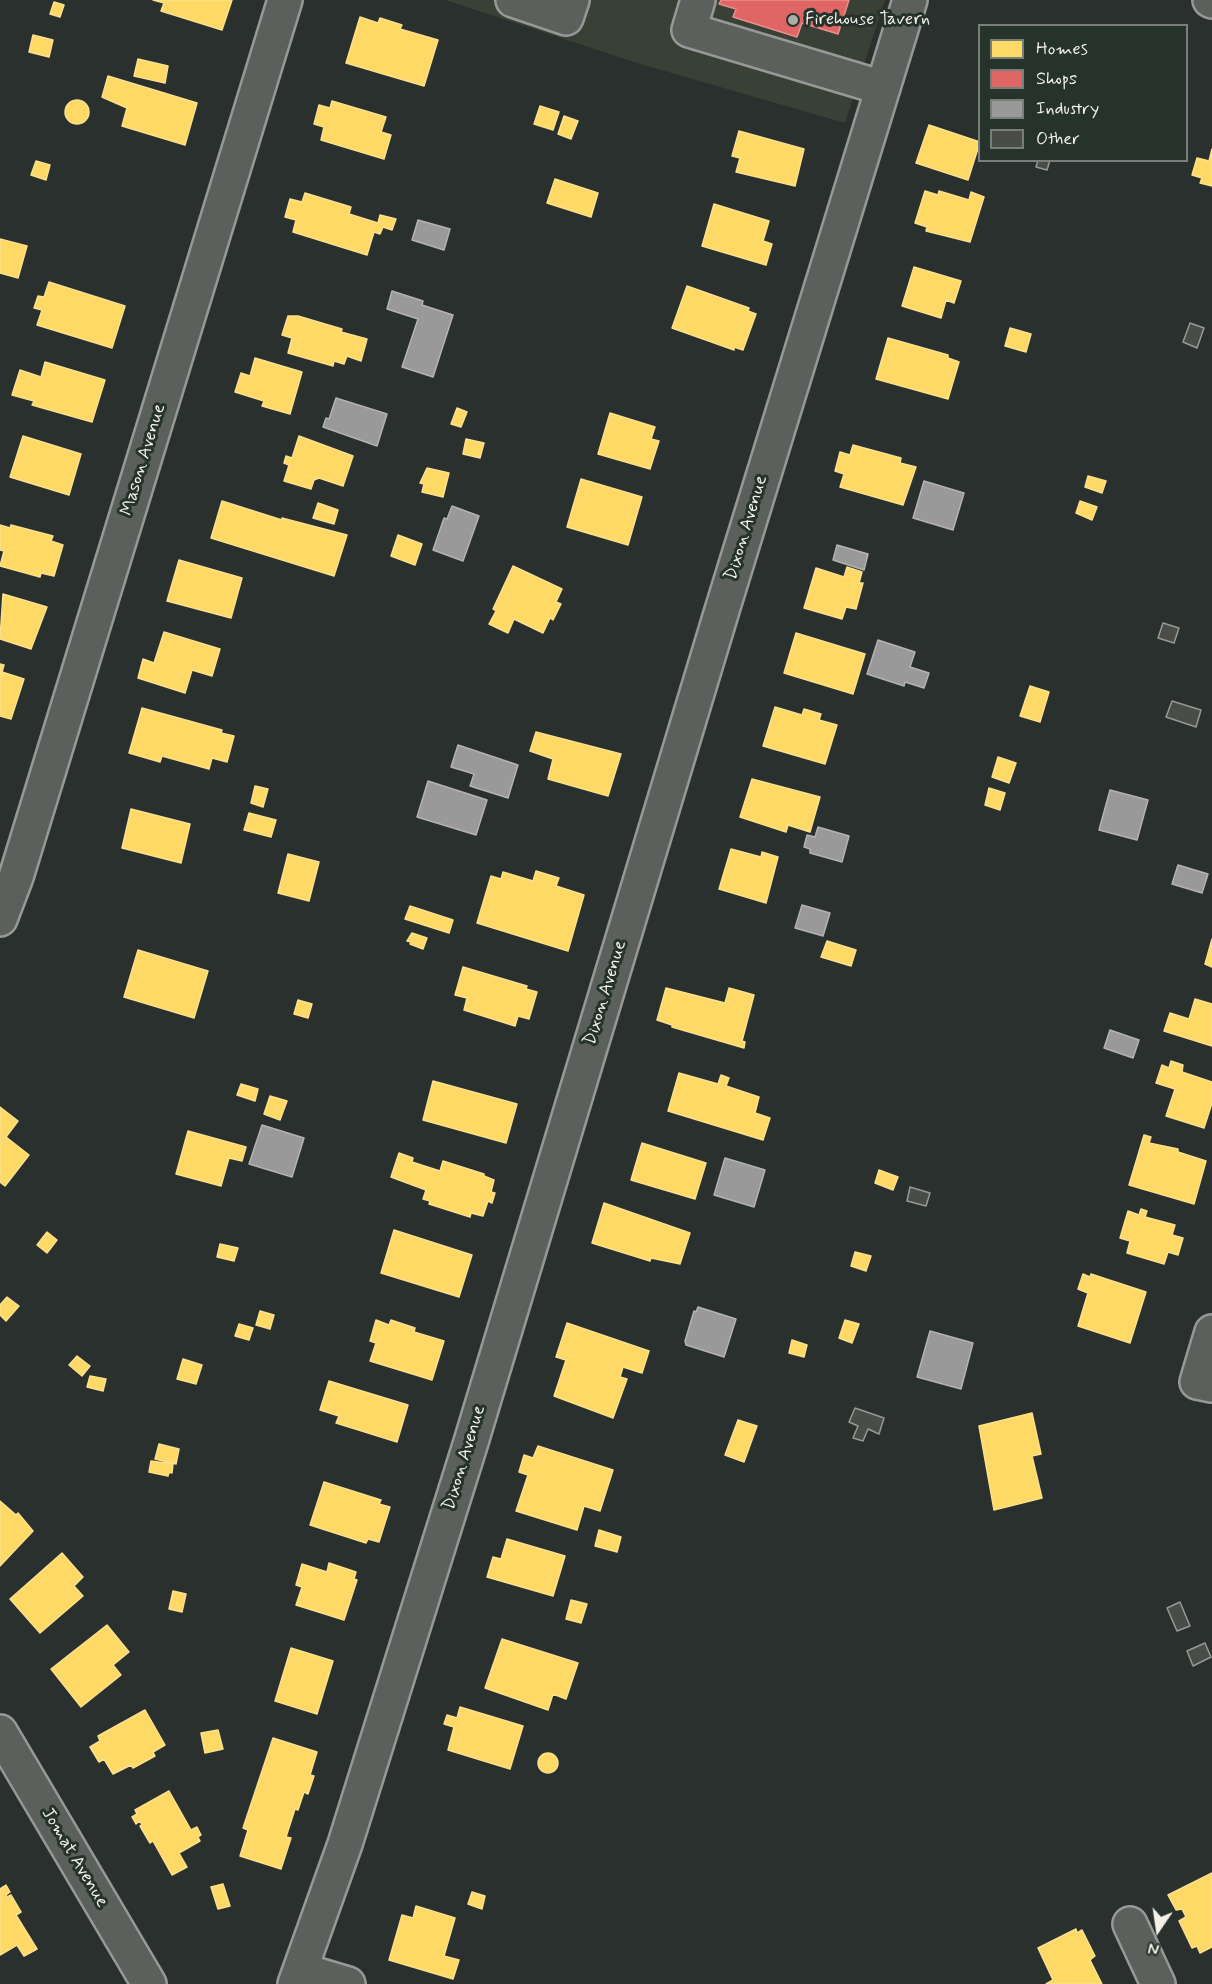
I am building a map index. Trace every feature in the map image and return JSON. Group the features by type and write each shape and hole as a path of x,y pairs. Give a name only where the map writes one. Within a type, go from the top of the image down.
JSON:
{"street":[{"name":"Mason Avenue","path":"0,919 16,877 285,0"},
{"path":"513,0 566,18 572,0"},
{"path":"698,0 689,30 883,88"},
{"name":"Dixon Avenue","path":"298,1977 345,1844 467,1453 726,595 910,0"},
{"path":"1204,1384 1212,1332"},
{"name":"Jomat Avenue","path":"0,1732 149,1984"},
{"path":"1130,1924 1158,1984"},
{"path":"298,1977 348,1984"}],"shaded area":[{"path":"445,0 885,0 845,123 637,63"}],"building: Homes":[{"path":"153,0 232,0 222,30 161,11 164,3"},
{"path":"54,2 64,5 60,17 50,14"},
{"path":"360,17 378,23 380,18 402,25 400,29 438,40 424,86 346,63"},
{"path":"33,35 53,40 49,57 29,52"},
{"path":"138,59 168,66 165,83 134,76"},
{"path":"108,76 197,103 185,145 122,126 127,108 102,97"},
{"path":"77,100 86,103 89,112 86,121 77,124 68,121 65,112 68,103"},
{"path":"332,101 386,117 381,132 391,135 384,159 321,140 324,127 314,124 319,105 330,108"},
{"path":"540,106 559,112 553,130 534,124"},
{"path":"564,116 578,121 571,139 558,134"},
{"path":"929,125 978,141 968,180 916,163"},
{"path":"739,131 804,149 795,186 736,172 740,158 732,156"},
{"path":"1212,149 1212,186 1200,183 1202,178 1192,175 1197,158 1209,161"},
{"path":"36,161 50,165 46,180 31,175"},
{"path":"555,179 598,193 591,217 547,203"},
{"path":"925,191 938,195 939,191 969,200 971,192 984,197 970,242 926,231 927,227 915,223"},
{"path":"305,193 351,207 349,214 378,223 380,215 396,219 392,230 383,227 380,234 374,232 367,255 293,232 296,220 285,217 290,199 302,202"},
{"path":"714,204 769,221 763,241 772,244 766,265 702,246"},
{"path":"0,239 27,246 18,278 0,273"},
{"path":"914,267 961,281 954,303 946,300 941,318 902,306"},
{"path":"49,282 125,306 112,348 37,325 42,310 34,308 38,296 44,297"},
{"path":"687,286 749,308 748,311 756,314 743,350 734,347 734,350 672,328"},
{"path":"288,316 298,316 367,339 361,361 347,356 344,364 334,361 333,366 288,353 292,338 282,335"},
{"path":"1010,328 1031,334 1026,352 1005,346"},
{"path":"888,338 948,355 948,358 959,362 948,399 876,379"},
{"path":"255,358 302,372 290,414 262,406 264,401 235,392 241,373 250,376"},
{"path":"45,362 105,380 92,422 32,405 34,401 12,395 20,370 41,377"},
{"path":"457,408 467,412 461,427 451,424"},
{"path":"610,413 655,427 651,439 659,441 650,469 598,454"},
{"path":"23,436 81,454 69,495 10,477"},
{"path":"299,436 353,456 343,486 319,478 314,480 311,489 284,481 289,465 284,463 286,456 292,458"},
{"path":"466,439 484,443 480,458 463,454"},
{"path":"853,445 901,458 900,463 916,467 903,505 840,487 844,474 835,471 840,452 850,455"},
{"path":"427,468 449,473 443,497 422,492 424,484 420,483"},
{"path":"1088,476 1106,481 1102,493 1085,487"},
{"path":"581,479 642,497 628,545 567,527"},
{"path":"222,501 282,520 282,518 347,535 334,576 211,538"},
{"path":"1080,501 1097,507 1092,520 1076,513"},
{"path":"318,503 338,510 334,524 313,518"},
{"path":"0,525 10,528 11,525 53,536 51,541 63,545 54,576 41,573 40,577 0,566 4,551 0,550"},
{"path":"398,535 422,544 415,565 391,556"},
{"path":"179,560 242,578 231,618 167,601"},
{"path":"513,566 562,589 556,602 561,604 553,620 550,618 543,633 514,619 508,633 489,624 496,611 493,609"},
{"path":"847,567 862,572 859,583 863,583 856,609 846,607 842,619 804,608 816,568 844,577"},
{"path":"3,594 47,607 31,649 0,639"},
{"path":"164,632 220,649 212,676 192,670 185,693 138,678 143,659 154,663"},
{"path":"796,633 865,654 853,694 784,673"},
{"path":"0,664 4,665 2,672 24,679 11,719 0,716"},
{"path":"1030,686 1049,692 1040,722 1020,716"},
{"path":"775,707 802,715 804,709 821,714 819,720 837,725 825,764 763,746"},
{"path":"142,708 222,730 221,733 234,736 227,762 212,758 209,769 162,756 160,762 129,753"},
{"path":"536,732 621,754 608,796 548,779 553,759 530,751"},
{"path":"998,757 1016,763 1009,783 992,777"},
{"path":"752,779 820,797 810,832 788,825 786,832 740,817"},
{"path":"255,786 268,789 263,807 251,803"},
{"path":"989,788 1005,793 1000,810 985,805"},
{"path":"131,809 190,824 181,863 122,848"},
{"path":"249,813 276,820 271,837 244,830"},
{"path":"731,849 761,857 762,852 778,857 766,903 719,889"},
{"path":"288,854 319,862 309,901 278,893"},
{"path":"536,871 559,878 556,886 584,895 568,951 477,923 491,876 501,879 503,872 533,881"},
{"path":"410,906 453,920 449,933 405,919"},
{"path":"412,933 427,938 423,949 407,941"},
{"path":"1212,939 1212,967 1205,964"},
{"path":"827,941 856,950 851,966 821,957"},
{"path":"138,950 208,971 194,1018 124,997"},
{"path":"463,967 527,986 526,989 537,992 529,1019 518,1016 515,1026 464,1010 467,998 455,995"},
{"path":"666,988 725,1003 729,988 754,995 742,1041 745,1042 744,1048 672,1027 672,1025 657,1020"},
{"path":"1195,999 1212,1004 1212,1046 1164,1031 1170,1013 1189,1019"},
{"path":"298,1000 312,1004 308,1018 294,1014"},
{"path":"1171,1061 1183,1065 1182,1072 1212,1082 1212,1103 1204,1128 1166,1116 1175,1089 1156,1083 1162,1065 1169,1068"},
{"path":"679,1073 718,1084 721,1075 729,1078 726,1086 759,1097 755,1113 770,1118 763,1140 668,1111"},
{"path":"433,1081 517,1104 506,1143 423,1120"},
{"path":"241,1084 258,1089 255,1101 237,1095"},
{"path":"270,1096 287,1101 280,1120 264,1114"},
{"path":"0,1107 18,1121 6,1137 29,1155 5,1186 0,1182"},
{"path":"188,1131 246,1147 242,1161 229,1158 221,1186 176,1174"},
{"path":"1144,1135 1151,1137 1149,1143 1178,1149 1178,1152 1206,1161 1194,1204 1129,1185"},
{"path":"642,1143 706,1163 695,1199 631,1180"},
{"path":"399,1153 413,1158 412,1162 440,1171 443,1161 484,1174 494,1180 491,1192 495,1193 492,1203 488,1201 483,1216 471,1213 470,1217 429,1204 430,1201 423,1199 426,1190 391,1177"},
{"path":"879,1170 898,1177 893,1190 875,1183"},
{"path":"604,1203 690,1233 680,1264 651,1258 650,1261 592,1243"},
{"path":"1141,1209 1147,1211 1145,1217 1175,1225 1172,1235 1183,1238 1178,1255 1168,1252 1164,1264 1127,1253 1130,1241 1120,1238 1128,1211 1139,1215"},
{"path":"394,1230 472,1255 459,1297 381,1273"},
{"path":"47,1232 57,1240 47,1253 37,1245"},
{"path":"220,1244 238,1248 234,1261 217,1257"},
{"path":"855,1252 871,1256 866,1271 851,1266"},
{"path":"1083,1274 1090,1277 1091,1274 1146,1292 1130,1343 1078,1326 1088,1293 1078,1289"},
{"path":"7,1297 19,1306 6,1321 0,1315 0,1305"},
{"path":"260,1311 274,1315 270,1329 256,1325"},
{"path":"376,1320 389,1325 391,1320 415,1328 414,1332 444,1341 432,1380 370,1361 376,1343 370,1341"},
{"path":"845,1320 859,1324 852,1343 839,1338"},
{"path":"567,1323 649,1351 642,1373 623,1367 620,1377 627,1379 613,1418 554,1396 566,1360 556,1357"},
{"path":"239,1324 253,1328 249,1340 235,1336"},
{"path":"792,1340 807,1345 804,1357 789,1353"},
{"path":"77,1356 90,1366 82,1376 69,1365"},
{"path":"183,1359 202,1365 196,1384 177,1379"},
{"path":"90,1376 106,1379 103,1391 87,1387"},
{"path":"329,1381 408,1405 397,1442 336,1423 339,1416 320,1410"},
{"path":"1032,1413 1041,1454 1032,1456 1042,1498 994,1510 979,1426"},
{"path":"738,1420 757,1426 744,1462 725,1455"},
{"path":"159,1444 179,1449 176,1464 155,1459"},
{"path":"538,1446 613,1470 600,1511 584,1506 577,1530 516,1511 528,1475 519,1472 524,1455 533,1458"},
{"path":"151,1461 173,1464 172,1473 169,1472 168,1476 149,1472"},
{"path":"324,1482 381,1500 379,1504 390,1507 379,1542 368,1539 366,1543 310,1525"},
{"path":"0,1501 16,1515 18,1513 33,1531 0,1566"},
{"path":"599,1530 621,1537 617,1552 595,1546"},
{"path":"507,1539 565,1556 553,1596 487,1577 493,1557 501,1559"},
{"path":"62,1553 83,1577 74,1586 83,1596 40,1633 10,1599"},
{"path":"329,1563 356,1572 354,1579 357,1580 344,1620 296,1605 302,1587 296,1585 302,1564 327,1572"},
{"path":"173,1591 186,1594 182,1612 169,1609"},
{"path":"571,1600 587,1604 581,1623 566,1619"},
{"path":"107,1625 129,1652 113,1665 121,1675 81,1707 51,1669"},
{"path":"502,1639 578,1663 566,1699 553,1694 548,1710 485,1688"},
{"path":"291,1648 333,1661 317,1714 275,1701"},
{"path":"460,1707 523,1726 510,1769 448,1750 454,1727 444,1724 447,1715 457,1718"},
{"path":"145,1710 165,1745 153,1752 155,1756 133,1768 131,1765 113,1774 104,1759 99,1762 90,1747 100,1741 98,1736"},
{"path":"218,1730 223,1749 205,1753 201,1733"},
{"path":"273,1738 317,1752 310,1775 314,1776 308,1794 304,1792 298,1810 295,1809 286,1837 291,1838 281,1869 240,1856 248,1830 243,1828"},
{"path":"548,1753 555,1756 558,1763 555,1770 548,1773 541,1770 538,1763 541,1756"},
{"path":"169,1791 191,1830 197,1827 201,1835 198,1837 200,1841 179,1853 187,1867 172,1875 153,1841 150,1843 140,1826 142,1825 140,1821 136,1824 132,1817 137,1814 135,1810"},
{"path":"1212,1873 1212,1947 1200,1953 1197,1946 1192,1948 1179,1921 1186,1917 1182,1909 1176,1910 1168,1895"},
{"path":"223,1884 230,1906 218,1909 211,1887"},
{"path":"6,1885 10,1892 6,1895 7,1897 11,1895 21,1912 16,1915 37,1949 24,1956 17,1945 0,1955 0,1889"},
{"path":"472,1892 485,1896 482,1909 468,1904"},
{"path":"416,1906 455,1918 444,1956 459,1960 453,1979 389,1960 402,1915 413,1918"},
{"path":"1076,1929 1077,1933 1082,1930 1095,1956 1090,1960 1102,1984 1046,1984 1053,1980 1038,1948"}],"building: Shops":[{"name":"Firehouse Tavern","path":"721,0 849,0 838,34 802,23 797,37 733,17 736,9 719,4"}],"building: Industry":[{"path":"418,220 450,229 444,250 412,240"},
{"path":"392,291 423,301 422,305 453,315 433,377 402,367 418,319 387,309"},
{"path":"336,398 387,414 377,446 323,427 326,418 329,419"},
{"path":"924,481 964,493 953,530 913,518"},
{"path":"452,506 479,516 463,561 433,550 444,518 447,519"},
{"path":"837,545 868,554 864,570 833,560"},
{"path":"878,640 915,652 910,667 929,673 924,688 905,682 904,686 867,674"},
{"path":"458,745 518,765 508,798 470,786 474,774 451,767"},
{"path":"428,781 487,800 476,835 417,817"},
{"path":"1110,790 1148,800 1137,840 1099,830"},
{"path":"818,827 849,836 842,862 810,853 810,849 804,847 807,835 815,837"},
{"path":"1178,865 1208,874 1202,893 1172,884"},
{"path":"802,905 830,913 823,936 795,928"},
{"path":"1110,1030 1139,1040 1133,1058 1104,1048"},
{"path":"262,1125 304,1138 292,1177 249,1164"},
{"path":"725,1158 765,1170 754,1207 714,1195"},
{"path":"698,1307 736,1319 724,1357 686,1345 685,1341 694,1311 696,1312"},
{"path":"930,1331 973,1343 961,1389 917,1377"}],"building: Other":[{"path":"1037,162 1049,162 1047,170 1036,167"},
{"path":"1190,323 1204,328 1197,348 1183,342"},
{"path":"1163,623 1179,628 1174,643 1158,638"},
{"path":"1172,701 1201,710 1196,727 1166,717"},
{"path":"910,1187 930,1193 926,1206 907,1201"},
{"path":"855,1408 884,1418 879,1434 868,1429 863,1441 853,1438 858,1426 849,1422"},
{"path":"1180,1602 1190,1626 1177,1631 1167,1608"},
{"path":"1205,1643 1211,1657 1193,1666 1187,1651"}],"place":[{"name":"Firehouse Tavern","path":"793,20"}]}
